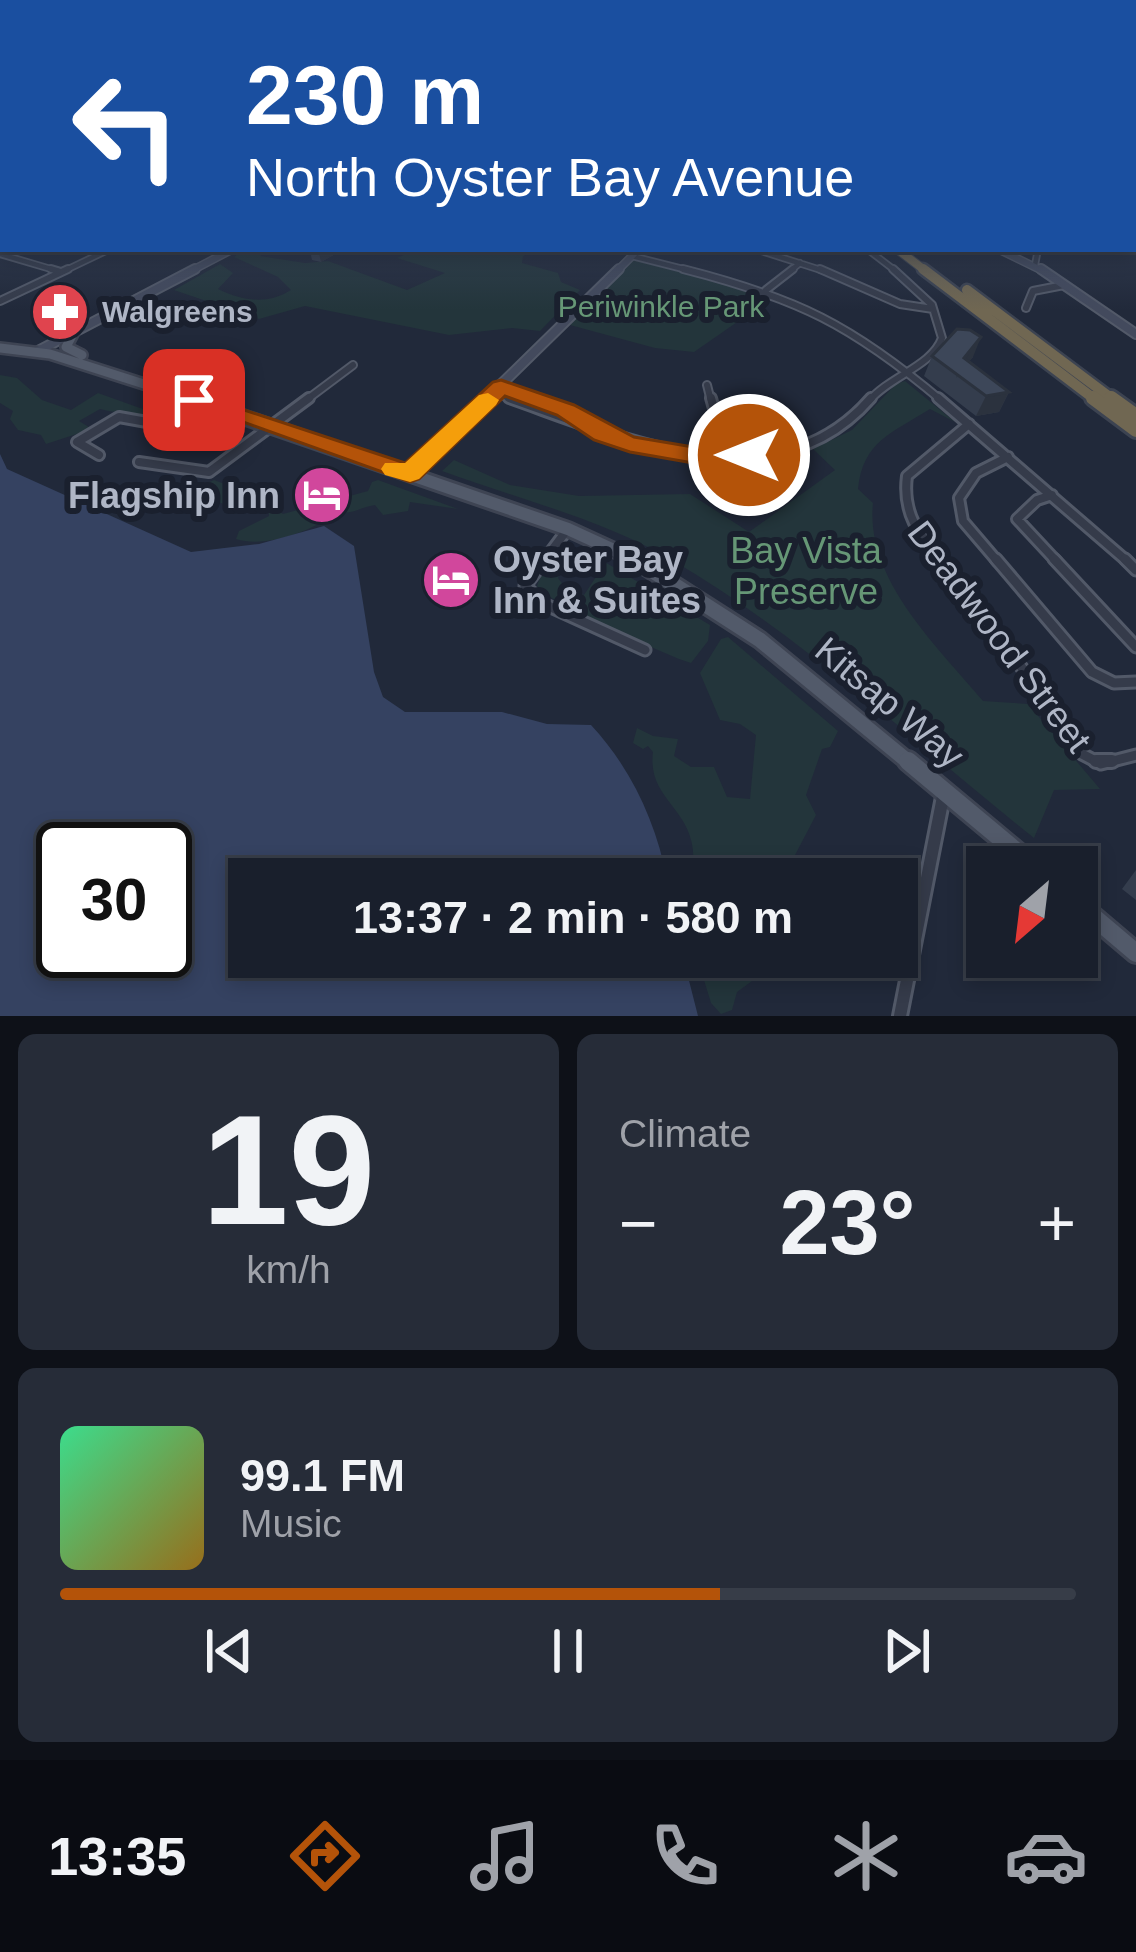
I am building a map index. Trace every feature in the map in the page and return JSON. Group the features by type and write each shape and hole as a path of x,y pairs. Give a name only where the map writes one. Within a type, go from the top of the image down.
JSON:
{"highway":[{"path":"900,252 1136,430"},
{"path":"914,252 1136,413"}],"main road":[{"path":"74,332 66,347 108,370"},
{"name":"Kitsap Way","path":"0,350 30,351 108,370 568,529 640,559 706,597 759,636 1010,846"},
{"path":"1098,921 1136,953"}],"street":[{"path":"3,252 61,272"},
{"path":"0,301 104,252"},
{"path":"30,351 226,252"},
{"path":"410,473 636,252 766,290 836,321 906,371 1136,570"},
{"path":"766,252 802,262 905,306 934,309"},
{"path":"498,390 640,447 727,456 777,451 826,435 854,416 890,379 926,361 939,347 943,330 934,309 870,252"},
{"path":"1005,252 1035,265 1133,330"},
{"path":"1035,265 1037,252"},
{"path":"0,263 12,258"},
{"path":"766,290 802,262"},
{"path":"1026,308 1033,291 1066,285"},
{"path":"139,463 209,472 352,365"},
{"path":"707,385 727,456"},
{"path":"99,455 77,442 119,417 158,424 194,400"},
{"name":"Deadwood Street","path":"969,424 907,476 903,498 910,520 979,605 1082,754 1101,764 1136,755"},
{"path":"1008,457 979,472 958,493 955,503 963,521 1092,672 1114,683 1136,682"},
{"path":"1053,494 1037,500 1017,519 1136,647"},
{"path":"568,529 525,586 544,604 645,650"},
{"path":"900,1016 944,790"}],"green space":[{"path":"241,252 265,252 260,256 305,263 328,261 407,290 445,273 397,258 410,252 532,252 523,256 522,263 558,273 561,282 580,290 540,331 512,328 449,335 305,306 259,319 174,290 220,264 233,273 218,289 227,293 264,299 291,290 278,277 234,257"},
{"name":"Periwinkle Park","path":"634,260 761,293 743,318 694,352 655,348 570,325"},
{"path":"0,375 17,378 42,400 71,410 98,393 165,417 100,409 79,421 92,429 46,444 41,435 18,430 10,419 13,411 0,403"},
{"name":"Bay Vista Preserve","path":"905,381 955,422 930,409 892,432 866,460 858,489 873,503 880,558 892,585 983,701 1028,704 1100,789 1054,790 1034,838 813,657 672,560 589,521 442,471 454,460 510,485 579,496 690,494 749,532 835,470 813,449 852,430 896,384"},
{"path":"214,480 230,486 248,483 232,500 280,502 277,510 283,514 368,491 378,480 458,509 410,502 408,511 383,515 375,505 337,512 289,536 248,541 236,539 239,531 269,512 223,504 203,485"},
{"path":"562,546 570,551 558,578 564,586 584,595 596,577 588,562 603,561 710,625 708,641 691,663 602,626 541,592 537,586 544,566"},
{"path":"728,637 838,731 830,747 822,749 806,795 816,815 796,858 693,858 684,822 658,785 653,752 633,743 637,728 678,739 674,756 691,767 714,767 727,797 750,799 756,735 740,724 720,720 700,673 721,639"},
{"path":"703,978 756,978 737,992 732,1010 721,1014 711,1003"}],"water":[{"path":"0,454 7,469 191,552 259,544 324,526 354,546 374,672 383,697 405,712 502,712 547,724 591,725 618,759 656,837 662,858 228,858 228,978 688,978 698,1016 0,1016"}],"building":[{"path":"957,329 981,337 964,358 1009,392 986,396 932,356"}],"slow traffic":[{"path":"394,469 410,473 488,400"}],"place":[{"name":"Walgreens","path":"60,312"},
{"name":"Flagship Inn","path":"322,495"},
{"name":"Oyster Bay Inn & Suites","path":"451,580"}],"route":[{"path":"194,400 410,473 501,387 566,410 602,434 630,444 693,455 749,455"}]}
